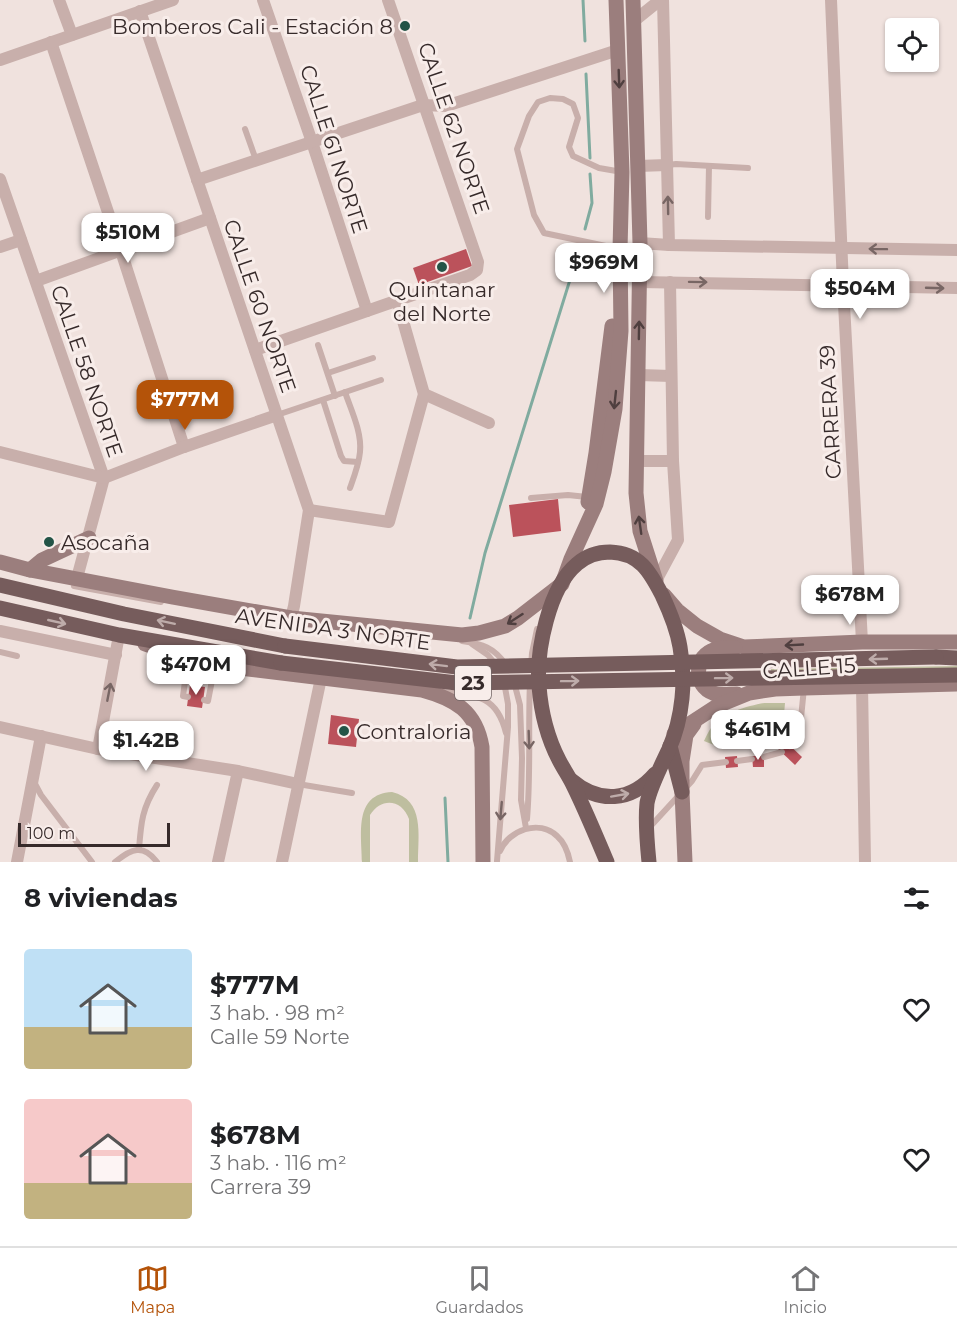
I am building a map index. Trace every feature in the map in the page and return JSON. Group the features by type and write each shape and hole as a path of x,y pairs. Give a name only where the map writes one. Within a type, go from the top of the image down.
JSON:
{"main road":[{"path":"607,862 548,734 538,683 543,632 551,607 566,576 577,564 591,555 608,552 624,554 646,567 658,586 672,617 682,661 681,705 672,740 648,801 646,832 649,862"},
{"name":"AVENIDA 3 NORTE","path":"0,585 124,614 285,646 457,667 664,663"},
{"name":"AVENIDA 3 NORTE","path":"0,608 119,635 281,663 457,683 665,679"},
{"name":"CALLE 15","path":"664,663 957,658"},
{"name":"CALLE 15","path":"665,679 957,675"},
{"path":"672,740 682,792"},
{"path":"571,780 589,793 599,796 620,796 631,793 649,782 661,765"}],"street":[{"path":"59,0 72,35"},
{"path":"0,60 172,0"},
{"name":"CALLE 61 NORTE","path":"263,0 367,311"},
{"name":"CALLE 62 NORTE","path":"388,0 478,262 477,270 470,275 398,300"},
{"path":"562,584 596,504 610,440 619,362 622,172 616,0"},
{"path":"633,0 640,243 636,493 640,531 658,586"},
{"path":"634,21 662,0"},
{"path":"662,0 669,245"},
{"name":"CARRERA 39","path":"831,0 862,642"},
{"name":"CALLE 60 NORTE","path":"140,11 309,510 291,618"},
{"path":"51,42 122,251 184,447"},
{"path":"197,180 423,105 446,106 618,50"},
{"path":"638,166 667,165"},
{"name":"CALLE 58 NORTE","path":"0,179 104,478 77,578"},
{"path":"36,281 210,218"},
{"path":"0,247 21,240"},
{"path":"640,243 957,250"},
{"path":"581,539 608,362 620,249"},
{"path":"640,282 957,288"},
{"path":"658,586 678,540 673,461 670,282"},
{"path":"255,350 398,300 424,394 389,522 309,510"},
{"path":"639,375 671,376"},
{"path":"424,394 489,423"},
{"path":"0,452 104,478 277,415"},
{"path":"637,461 673,461"},
{"path":"30,570 42,560 88,538"},
{"name":"AVENIDA 3 NORTE","path":"0,562 30,570 291,618 462,635 505,626 562,584"},
{"name":"CALLE 15","path":"658,586 677,610 697,626 720,639 744,647 862,642 957,642"},
{"path":"0,631 116,655"},
{"path":"98,749 119,635"},
{"name":"AVENIDA 3 NORTE","path":"119,635 188,659 215,665 422,690"},
{"path":"744,647 718,648 711,651 705,655 698,669 702,684 713,693 749,693"},
{"path":"282,862 321,678"},
{"name":"CALLE 15","path":"672,740 717,706 749,693 862,685 957,684"},
{"path":"862,685 865,862"},
{"path":"422,690 456,703 470,716 479,734 493,862"},
{"path":"685,862 682,761 686,735 696,720"},
{"path":"0,727 98,749 238,771 298,784"},
{"path":"17,862 41,736"},
{"path":"218,862 238,771"}],"lane":[{"path":"620,249 544,233 534,215 517,148 529,116 538,102 550,98 563,99 573,104 578,118 569,147 573,156 599,168 622,172"},
{"path":"245,129 256,160"},
{"path":"667,165 748,168"},
{"path":"708,217 709,166"},
{"path":"318,345 335,396"},
{"path":"327,373 374,358"},
{"path":"277,415 381,380"},
{"path":"345,392 360,443 358,462 350,489"},
{"path":"323,400 341,456 344,461 358,462"},
{"path":"531,498 568,495 588,498"},
{"path":"0,568 135,598 291,625 410,633 485,645 503,659 510,670"},
{"path":"526,828 534,639 544,611 562,584"},
{"path":"469,642 488,655 496,665 504,682 508,704 507,738 493,862"},
{"path":"0,652 17,656"},
{"path":"188,659 183,696 188,697"},
{"path":"204,700 208,701 215,665"},
{"path":"512,678 520,705 521,800 526,828"},
{"path":"790,746 799,738 804,688"},
{"path":"422,690 471,695 487,701 493,705 503,721 507,738"},
{"path":"764,757 782,752"},
{"path":"737,761 752,759"},
{"path":"646,832 692,782 702,765 726,762"},
{"path":"33,780 41,795 92,862"},
{"path":"298,784 352,793"},
{"path":"139,849 145,805 157,785"},
{"path":"493,862 503,845 526,828 551,831 567,850 570,862"},
{"path":"600,844 600,862"},
{"path":"115,862 123,855 139,849 146,851 157,862"}],"green space":[{"path":"957,666 957,668 771,671 771,669"},
{"path":"764,703 785,703 782,727 776,740 719,747 704,741 711,728 728,714"},
{"path":"392,792 403,796 415,811 418,830 418,862 409,862 409,819 406,812 396,804 385,803 370,815 370,862 362,862 361,829 365,808 380,794"}],"building":[{"name":"Quintanar del Norte","path":"466,249 472,266 419,285 413,268"},
{"path":"558,499 561,531 513,537 509,505"},
{"path":"190,685 205,687 202,708 187,706"},
{"name":"Contraloria","path":"331,715 359,719 356,747 328,744"},
{"path":"783,739 802,757 795,765 776,747"},
{"path":"737,756 738,767 726,768 725,757"},
{"path":"752,756 764,756 764,767 753,767"}],"waterway":[{"path":"583,0 585,41"},
{"path":"586,74 590,158"},
{"path":"585,229 592,203 590,174"},
{"path":"470,618 485,553 578,254"},
{"path":"445,798 448,862"}],"place":[{"name":"Bomberos Cali - Estación 8","path":"405,26"},
{"name":"Quintanar del Norte","path":"442,267"},
{"name":"Asocaña","path":"49,542"},
{"name":"Contraloria","path":"344,731"}]}
